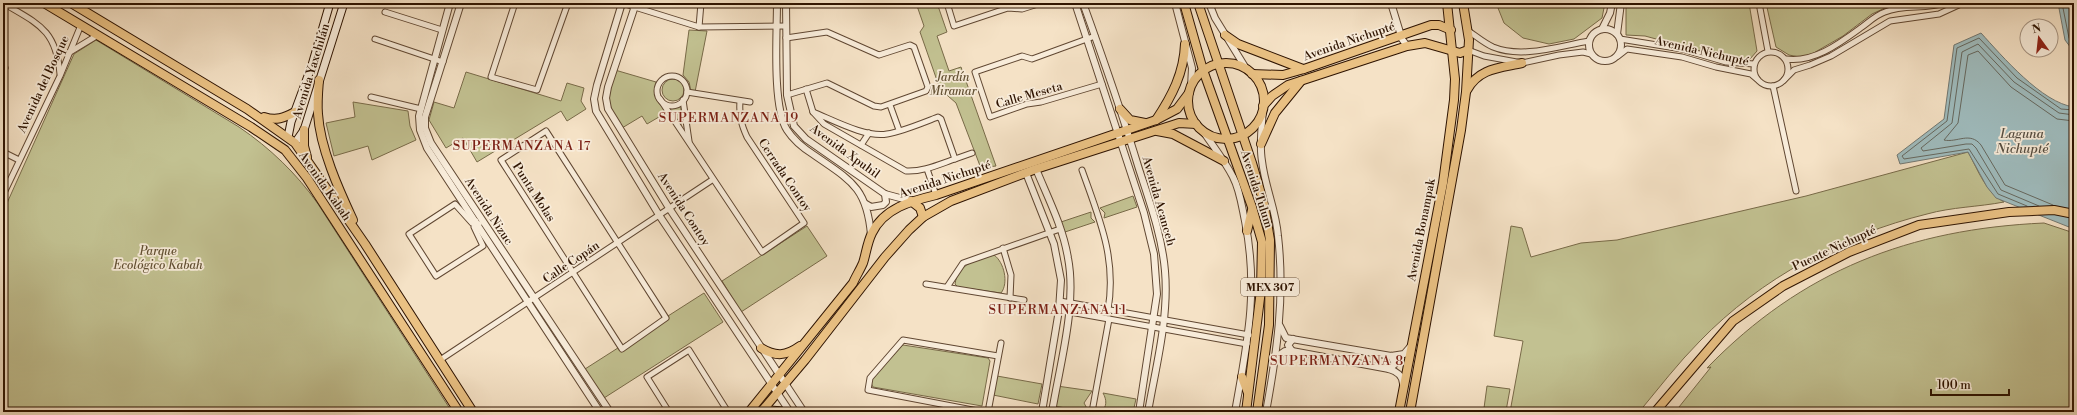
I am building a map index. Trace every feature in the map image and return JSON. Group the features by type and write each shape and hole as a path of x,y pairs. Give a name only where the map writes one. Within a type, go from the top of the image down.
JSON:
{"main road":[{"name":"Avenida Kabah","path":"44,3 206,99 284,150 307,178 459,412"},
{"name":"Avenida Kabah","path":"71,3 256,115 290,142 308,162 364,244 473,412"},
{"name":"Avenida Yaxchilán","path":"290,142 295,112 330,3"},
{"name":"Avenida Yaxchilán","path":"290,142 304,130 318,80 344,3"},
{"name":"Avenida Tulum","path":"1184,3 1203,70 1252,207 1262,242 1261,290 1246,412"},
{"path":"1447,3 1451,30"},
{"path":"1463,3 1467,30"},
{"name":"Avenida Tulum","path":"1198,4 1243,134 1264,204 1270,240 1269,325 1257,412"},
{"name":"Avenida Nichupté","path":"1218,64 1235,64 1250,72 1283,75 1431,25 1439,25 1451,30 1459,28 1467,30"},
{"name":"Avenida Bonampak","path":"1399,412 1448,146 1455,79 1451,50 1451,30"},
{"name":"Avenida Bonampak","path":"1410,412 1461,130 1466,92 1468,50 1467,30"},
{"path":"1225,35 1238,44 1304,69"},
{"name":"Avenida Nichupté","path":"1243,134 1256,123 1263,108 1273,95 1288,85 1407,46 1425,43 1460,53 1468,50"},
{"path":"1156,120 1179,79 1184,62 1185,44"},
{"path":"1466,92 1471,82 1481,73 1522,63"},
{"path":"1203,70 1218,64"},
{"name":"Avenida Nichupté","path":"750,412 853,283 865,256 871,235 883,217 899,206 911,201 936,195 1156,120 1177,109 1203,70"},
{"path":"1250,72 1262,88 1263,108"},
{"path":"1261,144 1275,113 1306,79"},
{"path":"318,80 318,115 321,134 331,166 364,244"},
{"path":"1190,90 1189,110 1196,124 1203,131 1214,136 1227,138 1243,134"},
{"path":"302,92 310,96 314,95"},
{"path":"1120,109 1130,120 1145,123"},
{"path":"256,115 274,120 284,118 295,112"},
{"name":"Avenida Nichupté","path":"762,411 908,230 923,217 940,206 1026,172 1122,143 1179,123 1196,124"},
{"path":"304,130 304,146 308,162"},
{"path":"1156,131 1173,134 1224,161"},
{"path":"267,138 290,142 294,163"},
{"path":"936,195 936,202 940,206"},
{"path":"911,201 920,208 923,217"},
{"path":"1247,231 1252,207"},
{"name":"Puente Nichupté","path":"1655,412 1733,321 1782,286 1849,252 1920,225 2009,212 2054,210 2074,214"},
{"path":"865,256 866,261 870,266 875,266 881,263"},
{"path":"761,348 773,354 783,355 791,352 806,342"},
{"path":"1242,377 1248,395"},
{"path":"762,411 790,412"}],"street":[{"path":"4,3 46,31 55,46 59,58 60,76"},
{"name":"Avenida Nizuc","path":"450,3 439,29 431,58 419,116 420,130 427,148 466,200 476,223 610,412"},
{"name":"Avenida Nizuc","path":"461,3 425,117 425,128 431,143 466,200 531,300 600,412"},
{"path":"516,3 491,77 537,90 568,3"},
{"path":"622,3 635,5 700,27 786,26"},
{"name":"Avenida Contoy","path":"622,3 596,85 594,99 596,111 659,215 790,412"},
{"path":"700,27 701,3"},
{"name":"Avenida Xpuhil","path":"777,3 780,111 786,130 798,144 855,185 866,204 871,235"},
{"name":"Avenida Xpuhil","path":"786,3 787,95 794,126 806,139 885,194 911,201"},
{"path":"947,3 954,26 1008,8 1022,9 1041,3"},
{"name":"Avenida Acanceh","path":"1075,3 1122,143 1144,213 1154,254 1157,294 1139,412"},
{"name":"Avenida Acanceh","path":"1083,3 1131,140 1152,208 1163,252 1165,298 1163,320 1148,412"},
{"path":"1175,3 1192,68 1190,90"},
{"path":"1209,3 1215,18 1225,35 1250,72"},
{"path":"1391,3 1401,36 1407,46"},
{"path":"1602,29 1610,13 1612,3"},
{"path":"1618,36 1607,29 1602,29 1596,32 1589,41 1589,50 1596,60 1603,62 1618,56 1621,44 1618,36 1621,3"},
{"path":"1759,3 1768,51"},
{"path":"1786,59 1805,58 1813,55 1842,41 1884,12 1896,9 1935,6 1945,3"},
{"path":"1784,80 1788,71 1786,59 1779,53 1768,51 1760,55 1754,64 1753,70 1757,79 1767,86 1773,86 1784,80 1794,70 1817,62 1843,50 1890,21 1939,14 1963,3"},
{"name":"Avenida Contoy","path":"635,5 608,87 606,98 608,109 669,208 804,412"},
{"path":"385,12 439,29"},
{"name":"Avenida del Bosque","path":"3,195 60,76 69,52 82,25"},
{"path":"1467,30 1487,44 1510,52 1524,52 1589,41"},
{"path":"786,38 827,32 879,54 910,45 914,47 928,87 926,91 881,107 874,106 827,83 787,95"},
{"path":"69,52 98,35"},
{"name":"Calle Meseta","path":"1095,36 1032,59 1022,56 975,72 990,117 1027,104 1040,102 1102,84"},
{"name":"Avenida Nichupté","path":"1618,36 1682,49 1726,62 1754,64"},
{"path":"375,39 443,62"},
{"path":"1557,46 1559,55"},
{"name":"Avenida Nichupté","path":"1618,56 1627,49 1682,57 1716,67 1751,74 1757,79"},
{"path":"1682,49 1682,57"},
{"path":"1468,50 1484,56 1522,63 1559,55 1583,52 1591,54"},
{"path":"1813,55 1817,62"},
{"path":"3,67 5,68 3,71"},
{"path":"1304,69 1306,79"},
{"path":"669,76 673,76 682,80 687,88 687,92 684,100 671,105 660,99 658,95 658,86 661,81 669,76"},
{"path":"1773,86 1796,191"},
{"path":"806,89 813,112 824,124 906,171 914,172 927,169 972,153"},
{"path":"687,92 750,102"},
{"path":"372,97 421,109"},
{"name":"Cerrada Contoy","path":"660,99 712,180 762,252 804,223 747,137 739,113 740,101"},
{"name":"Cerrada Contoy","path":"684,100 689,142"},
{"path":"890,105 899,130"},
{"name":"Avenida Tulum","path":"1263,108 1261,144 1262,163 1274,208 1281,274 1280,326 1266,412"},
{"path":"813,112 869,133 888,134 938,117 941,119 955,159"},
{"name":"Punta Molas","path":"574,272 500,160 546,130 618,242"},
{"name":"Avenida Tulum","path":"1203,131 1224,161 1234,179 1251,251 1253,294 1249,335 1235,412"},
{"path":"861,145 869,133"},
{"path":"3,152 19,160"},
{"path":"927,169 936,195"},
{"path":"1036,169 1060,229 1068,258 1071,277 1070,311 1052,412"},
{"path":"1082,170 1107,243 1110,263 1111,292 1108,310"},
{"path":"1026,172 1050,232 1058,262 1060,301 1042,412"},
{"name":"Calle Copán","path":"440,360 712,180"},
{"path":"866,204 871,207 883,205 886,202 885,194"},
{"path":"454,204 476,223 474,227 483,246 436,276 409,234 454,204"},
{"path":"947,287 963,263 1060,229"},
{"path":"574,272 622,349 666,318 618,242"},
{"path":"1003,248 1011,275 1010,298"},
{"path":"926,284 1024,300"},
{"path":"1060,301 1249,335"},
{"path":"1059,310 1247,344"},
{"path":"1092,412 1109,319"},
{"path":"1280,326 1284,335 1293,339 1391,356 1404,354 1408,351 1412,342"},
{"path":"1292,351 1288,345 1293,339"},
{"path":"983,412 868,390 870,378 903,340 998,356"},
{"path":"988,412 1001,343"},
{"path":"669,412 646,377 689,350 728,412"},
{"path":"1275,358 1285,351 1292,351 1389,369 1396,371 1400,376 1403,381 1403,391"},
{"path":"1389,369 1395,364 1391,356"}],"green space":[{"name":"Jardín Miramar","path":"916,3 937,3 947,32 937,36 949,71 961,67 996,166 987,167 982,171 956,103 940,89 920,32 924,26"},
{"path":"1496,3 1605,3 1602,18 1574,39 1549,44 1523,38 1504,23"},
{"path":"1626,3 1749,3 1757,51 1750,59 1723,57 1645,36 1626,35"},
{"path":"1766,3 1919,3 1887,7 1872,14 1843,36 1805,58 1789,55 1776,47"},
{"path":"689,30 707,31 695,92 691,91 689,82 683,75"},
{"name":"Parque Ecológico Kabah","path":"96,40 239,127 272,153 292,172 318,204 452,412 3,412 3,212 74,54"},
{"path":"615,70 656,82 656,95 658,101 663,106 664,114 647,124 642,116 622,128 609,100 610,88"},
{"path":"466,72 561,101 567,83 584,88 581,101 586,109 567,121 561,111 477,162 463,138 446,148 429,120 434,102 454,108"},
{"path":"673,79 681,82 684,90 681,98 673,101 665,98 662,90 665,82"},
{"path":"353,102 408,111 410,126 416,140 372,160 368,146 334,156 326,123 355,117"},
{"path":"681,105 681,126 667,108"},
{"path":"1968,152 1987,187 2004,202 1955,208 1895,223 1864,234 1804,262 1776,279 1724,318 1684,358 1639,412 1510,412 1523,341 1494,336 1511,226 1522,228 1531,257 1581,243 1617,240 1806,196"},
{"path":"1133,196 1137,207 1104,218 1105,213 1100,208"},
{"path":"1091,212 1091,218 1095,222 1062,233 1058,223"},
{"path":"2044,223 2074,233 2074,412 1675,412 1711,367 1707,368 1743,334 1781,305 1820,281 1861,261 1904,246 1948,234 1995,227"},
{"path":"807,226 827,256 741,312 722,281"},
{"path":"994,255 998,258 1003,267 1005,284 1001,293 958,287 955,284 960,271 964,267 975,261"},
{"path":"704,293 723,322 604,398 585,369"},
{"path":"903,345 988,358 990,361 982,406 873,387 871,383 872,377"},
{"path":"997,376 1042,384 1038,404 993,395"},
{"path":"1057,386 1092,391 1084,403 1089,412 1054,406"},
{"path":"1487,386 1510,389 1506,411 1484,408"},
{"path":"1103,393 1136,399 1133,412 1101,412 1106,403"}],"water":[{"path":"2058,3 2074,3 2074,52 2065,40"},
{"name":"Laguna Nichupté","path":"1981,33 2023,77 2036,88 2062,104 2074,107 2074,229 1996,198 1987,187 1968,152 1900,164 1897,155 1944,119 1954,45"}],"district":[{"name":"SUPERMANZANA 19","path":"729,117"},
{"name":"SUPERMANZANA 17","path":"522,145"},
{"name":"SUPERMANZANA 11","path":"1058,309"},
{"name":"SUPERMANZANA 8","path":"1337,360"}]}
